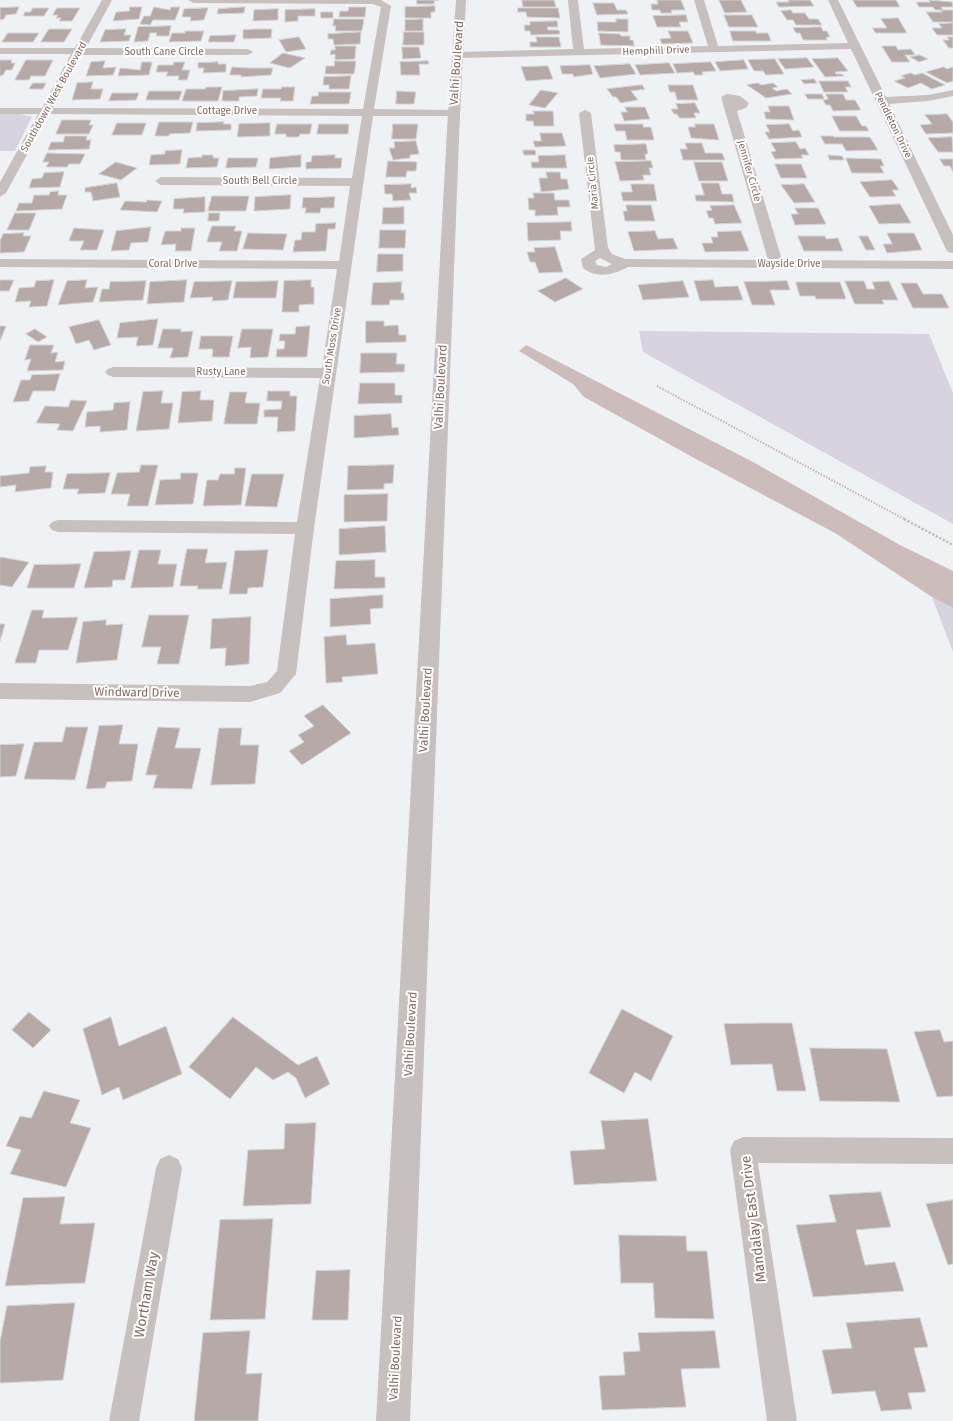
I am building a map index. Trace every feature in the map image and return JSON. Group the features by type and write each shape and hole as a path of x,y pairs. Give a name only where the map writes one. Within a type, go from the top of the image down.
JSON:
{"street":[{"name":"Southdown West Boulevard","path":"0,193 107,0"},
{"name":"South Moss Drive","path":"193,0 375,1 386,6 375,65 328,373 305,528 286,674 273,688"},
{"name":"Valhi Boulevard","path":"393,1421 454,113 461,0"},
{"path":"573,0 579,53"},
{"path":"699,0 714,50"},
{"name":"Pendleton Drive","path":"833,0 953,249"},
{"name":"Hemphill Drive","path":"458,55 855,46"},
{"name":"South Cane Circle","path":"0,51 248,52"},
{"path":"881,101 928,98 953,93"},
{"name":"Jennifer Circle","path":"727,97 776,264"},
{"name":"Maria Circle","path":"584,107 602,252"},
{"name":"Cottage Drive","path":"0,111 454,113"},
{"name":"South Bell Circle","path":"161,181 358,182"},
{"path":"602,252 608,258 624,263 607,271 593,269 588,265 588,259 602,252"},
{"name":"Coral Drive","path":"0,263 345,265"},
{"name":"Wayside Drive","path":"624,263 953,265"},
{"name":"Rusty Lane","path":"113,372 328,373"},
{"path":"58,526 305,528"},
{"name":"Windward Drive","path":"0,691 250,694 273,688"},
{"name":"Mandalay East Drive","path":"782,1421 743,1150 953,1151"},
{"name":"Wortham Way","path":"124,1421 169,1168"}],"path":[{"path":"657,386 684,402 953,545"}],"shaded area":[{"path":"0,114 21,114 32,117 15,151 0,151"},
{"path":"639,331 929,334 953,393 953,524 643,352"},
{"path":"526,345 753,462 900,545 953,571 953,608 932,597 835,533 584,397 573,384 519,351"},
{"path":"932,597 953,608 953,652"}],"building":[{"path":"417,0 439,0 434,1 434,4 417,4"},
{"path":"522,0 554,0 556,7 523,7"},
{"path":"657,0 681,0 685,10 671,10 672,13 661,13 660,10 652,10 651,4 658,4"},
{"path":"719,0 741,0 747,12 725,13"},
{"path":"788,0 810,0 814,6 779,7 776,2 789,2"},
{"path":"853,0 896,0 900,7 857,7"},
{"path":"929,0 952,2 953,7 941,7 943,10 935,10 933,7 919,7 916,2 930,2"},
{"path":"593,3 614,3 617,10 626,10 628,14 597,15"},
{"path":"435,6 435,12 431,12 431,18 405,18 405,7"},
{"path":"19,7 16,14 6,15 4,19 0,20 0,8"},
{"path":"130,7 142,7 139,19 113,21 116,12 129,11"},
{"path":"154,7 170,10 171,7 180,7 175,20 153,20 150,25 140,24 144,16 150,16"},
{"path":"245,7 244,13 217,14 218,9"},
{"path":"349,7 366,7 365,17 339,17 340,11 348,11"},
{"path":"33,8 49,8 44,16 23,16 25,12 30,12"},
{"path":"57,8 80,8 72,21 59,21 61,18 56,18 58,15 53,15"},
{"path":"208,8 204,20 190,21 191,17 182,17 184,9"},
{"path":"518,8 558,8 560,18 527,17 526,12 518,12"},
{"path":"278,9 278,20 253,21 254,10"},
{"path":"315,9 315,16 298,16 298,21 285,22 285,10"},
{"path":"791,10 793,13 805,13 809,19 818,19 822,25 796,25 793,20 787,20 781,11"},
{"path":"941,10 953,10 953,22 933,22 926,12 942,12"},
{"path":"321,12 333,12 333,18 321,18"},
{"path":"686,15 688,22 679,22 681,27 657,27 653,16"},
{"path":"724,15 752,15 758,27 729,27"},
{"path":"898,18 907,33 876,33 872,28 887,28 881,19"},
{"path":"334,19 364,19 362,31 335,31 336,26 333,26"},
{"path":"423,19 423,31 405,31 405,20"},
{"path":"616,19 628,19 628,32 598,31 597,22 616,22"},
{"path":"557,21 558,27 547,27 548,30 559,30 560,34 531,35 530,31 525,31 524,25 530,25 530,22"},
{"path":"953,23 953,35 937,35 932,28 942,28 939,24"},
{"path":"171,26 169,36 156,36 157,33 150,33 148,41 134,42 138,27"},
{"path":"821,27 823,31 827,31 830,37 826,37 827,40 803,40 800,33 796,33 793,28"},
{"path":"49,29 72,29 64,42 41,42"},
{"path":"126,29 124,35 131,35 129,41 100,42 105,30"},
{"path":"272,29 271,38 243,39 243,30"},
{"path":"185,31 204,31 201,41 169,42 172,33 185,33"},
{"path":"668,31 688,31 693,43 662,44 660,39 671,38"},
{"path":"730,31 756,31 756,33 768,33 771,41 733,41"},
{"path":"361,32 360,44 334,45 333,39 328,39 328,34"},
{"path":"404,32 424,32 424,45 403,45"},
{"path":"8,33 39,33 33,42 2,42"},
{"path":"599,33 630,36 630,40 633,40 634,46 601,45"},
{"path":"236,35 234,42 208,42 210,36"},
{"path":"299,37 306,49 286,52 279,40"},
{"path":"536,37 559,37 561,47 530,47 530,42 537,42"},
{"path":"947,37 953,37 953,48 949,48 943,40 949,40"},
{"path":"335,46 356,46 355,59 335,60 335,54 330,55 331,50 335,50"},
{"path":"882,46 896,46 898,50 911,49 915,55 905,55 910,62 892,62"},
{"path":"402,47 419,47 421,58 403,59"},
{"path":"283,53 305,58 290,68 270,63"},
{"path":"920,55 928,59 919,62 910,57"},
{"path":"807,58 814,67 785,69 778,59"},
{"path":"838,58 848,71 835,72 836,74 842,74 844,76 825,77 812,59"},
{"path":"775,59 784,74 766,75 763,71 754,71 748,60"},
{"path":"0,60 12,60 11,63 15,63 12,70 6,70 3,75 0,76"},
{"path":"26,60 53,60 45,76 31,76 29,80 15,80"},
{"path":"744,60 748,69 720,71 715,62"},
{"path":"105,61 103,68 116,67 113,75 86,76 91,62"},
{"path":"335,61 356,61 354,74 325,74 326,66 334,66"},
{"path":"428,61 429,64 419,64 420,75 401,75 400,62"},
{"path":"142,62 152,62 149,75 118,76 120,68 140,70"},
{"path":"174,62 185,62 182,70 190,70 187,80 178,80 179,76 166,76 168,72 156,72 158,65 173,65"},
{"path":"218,62 218,64 226,64 226,72 203,73 204,68 198,68 198,63"},
{"path":"711,62 716,71 702,72 703,75 695,75 693,72 677,73 673,64"},
{"path":"669,63 675,73 640,75 635,65"},
{"path":"630,64 636,74 600,78 594,66"},
{"path":"590,65 593,74 574,77 573,74 562,74 560,66"},
{"path":"548,66 553,79 526,81 521,67"},
{"path":"232,67 273,68 271,75 241,77 241,75 230,75"},
{"path":"944,67 947,69 953,67 953,81 947,83 926,72"},
{"path":"911,73 915,75 922,73 945,85 932,89 921,83 908,88 894,81 905,78 901,76"},
{"path":"351,76 349,89 329,89 329,85 323,85 324,77"},
{"path":"814,79 817,83 804,84 801,80"},
{"path":"819,81 848,81 851,87 845,87 848,92 824,92"},
{"path":"93,82 91,89 103,89 100,99 72,100 77,83"},
{"path":"33,83 46,83 43,89 29,89"},
{"path":"758,83 761,85 773,83 778,87 772,88 776,91 787,89 792,94 766,98 747,85"},
{"path":"642,85 645,89 631,91 638,100 621,103 616,97 613,97 607,89"},
{"path":"668,85 693,85 698,100 677,100 675,92 670,92"},
{"path":"206,87 222,87 218,101 182,101 186,89 205,89"},
{"path":"282,87 295,87 293,101 280,101 281,98 261,98 263,89 281,89"},
{"path":"258,89 257,96 239,97 239,101 222,101 223,91"},
{"path":"541,90 558,93 545,108 529,105"},
{"path":"149,91 182,91 179,100 146,100"},
{"path":"397,91 416,92 414,104 396,104"},
{"path":"319,92 351,92 349,104 310,104 312,96 318,96"},
{"path":"112,93 139,93 136,100 109,101"},
{"path":"805,94 822,94 824,99 808,99"},
{"path":"826,94 843,94 846,100 855,100 861,110 833,111 830,105 826,105 823,100 828,99"},
{"path":"695,103 700,113 694,113 696,118 679,118 671,109 678,109 676,104"},
{"path":"768,106 789,106 794,120 766,119 764,112 770,112"},
{"path":"625,107 645,107 650,119 624,121 621,112 627,112"},
{"path":"533,111 553,111 554,126 534,126 533,121 526,121 526,114 534,114"},
{"path":"947,114 953,122 953,133 926,134 920,125 932,124 925,115"},
{"path":"832,116 856,116 862,126 866,126 869,131 840,131"},
{"path":"62,120 91,120 89,125 93,125 89,134 56,134"},
{"path":"159,122 193,122 190,133 155,136"},
{"path":"224,122 223,124 231,124 231,130 196,131 197,123"},
{"path":"117,123 146,123 142,135 112,135"},
{"path":"270,123 270,136 237,137 239,124"},
{"path":"277,124 312,124 310,134 300,134 299,137 286,137 286,134 275,134"},
{"path":"319,124 349,124 348,134 317,134"},
{"path":"393,124 418,124 416,139 392,139"},
{"path":"614,124 643,124 643,127 651,127 654,140 627,140 625,131 616,131"},
{"path":"695,124 714,124 719,140 691,138 688,127 695,127"},
{"path":"789,124 793,131 799,130 802,137 769,139 765,132 770,132 766,125"},
{"path":"540,133 562,133 566,146 535,147 533,141 541,141"},
{"path":"65,136 87,136 86,140 91,140 89,149 48,150 51,142 63,142"},
{"path":"821,136 870,137 878,150 846,151 842,144 825,144"},
{"path":"952,137 953,152 938,152 928,138"},
{"path":"416,141 419,154 410,155 410,158 393,160 389,148 395,148 394,142"},
{"path":"796,142 800,149 805,148 809,155 801,155 803,158 775,159 771,152 776,151 771,143"},
{"path":"685,143 702,143 705,153 722,153 725,160 683,160 680,149 687,149"},
{"path":"646,144 648,154 645,154 646,160 621,160 620,152 615,152 614,145"},
{"path":"182,150 180,164 149,165 151,155 165,154 165,151"},
{"path":"523,150 535,150 536,155 524,155"},
{"path":"47,153 85,154 80,164 69,164 67,167 46,167 49,162 43,162"},
{"path":"202,155 213,155 213,158 219,158 217,167 186,168 188,158 202,157"},
{"path":"301,155 301,167 269,169 270,158"},
{"path":"335,155 335,158 342,158 341,168 306,169 306,162 311,162 312,156"},
{"path":"565,155 567,168 532,168 531,162 539,162 538,156"},
{"path":"828,155 842,156 844,160 830,160"},
{"path":"228,158 258,158 256,167 226,168"},
{"path":"846,158 881,159 884,166 880,166 884,173 852,173"},
{"path":"940,159 953,159 953,172 950,166 944,166"},
{"path":"388,161 417,162 416,171 407,171 406,177 386,177"},
{"path":"651,161 653,168 649,168 651,175 643,175 644,180 620,181 615,162"},
{"path":"116,162 137,168 121,180 99,174"},
{"path":"694,162 722,162 728,181 699,181"},
{"path":"775,164 801,164 807,178 781,178"},
{"path":"64,172 60,187 29,188 32,179 42,178 44,173"},
{"path":"546,172 560,172 561,179 567,179 569,189 541,192 539,178 547,178"},
{"path":"892,180 899,190 892,190 896,196 870,197 860,182"},
{"path":"117,183 120,197 93,201 91,192 85,192 85,188"},
{"path":"701,183 719,183 722,194 732,194 734,202 696,201 695,195 704,195"},
{"path":"411,184 411,188 416,187 417,193 409,193 411,200 393,201 392,194 385,194 384,185"},
{"path":"631,184 654,184 657,201 623,201 621,192 632,192"},
{"path":"804,184 815,202 794,203 781,185"},
{"path":"59,191 58,195 67,195 62,209 16,211 19,203 32,203 34,195 49,195 50,192"},
{"path":"533,193 554,193 555,200 569,200 570,207 557,207 558,215 535,216 535,210 529,210 528,198 534,198"},
{"path":"291,195 290,209 254,211 255,197"},
{"path":"212,196 249,196 246,211 208,211"},
{"path":"205,197 205,212 183,213 184,209 173,209 174,199"},
{"path":"335,197 334,208 321,208 320,213 305,213 306,208 302,208 303,198"},
{"path":"147,200 162,201 157,212 120,210 125,201 146,202"},
{"path":"900,204 911,223 879,224 869,206"},
{"path":"626,205 651,205 655,221 625,221 623,211 627,211"},
{"path":"734,205 742,223 715,224 713,218 709,218 706,211 712,210 710,206"},
{"path":"404,207 404,224 382,224 383,208"},
{"path":"795,208 818,208 826,224 795,225 791,214 798,214"},
{"path":"15,213 36,213 29,230 7,230"},
{"path":"209,213 220,213 219,221 208,221"},
{"path":"571,222 572,231 560,231 561,240 528,241 527,223"},
{"path":"336,223 335,229 328,229 326,251 293,252 295,240 301,240 302,232 315,232 316,224"},
{"path":"212,226 236,226 234,231 242,231 237,251 219,251 222,242 207,242"},
{"path":"151,227 148,242 131,243 129,250 111,251 116,231"},
{"path":"74,228 104,230 97,250 80,250 84,241 69,241"},
{"path":"181,228 195,228 191,251 175,251 176,244 161,245 165,231 181,231"},
{"path":"380,230 406,230 405,248 379,248"},
{"path":"655,231 658,239 673,238 678,249 634,251 628,232"},
{"path":"741,231 749,251 705,252 702,243 713,243 711,237 718,237 717,232"},
{"path":"24,233 23,236 31,236 24,252 0,253 0,241 3,234"},
{"path":"248,233 287,234 283,250 243,249"},
{"path":"887,233 914,233 922,250 887,253 883,244 892,244"},
{"path":"798,236 825,236 826,239 838,238 843,251 804,251"},
{"path":"859,236 868,236 875,250 866,250"},
{"path":"555,247 563,272 539,273 535,262 530,262 527,252 535,252 534,248"},
{"path":"378,254 403,254 403,271 377,272"},
{"path":"566,278 583,289 555,302 538,291"},
{"path":"0,280 14,280 9,291 0,291"},
{"path":"54,280 47,306 29,307 31,301 15,302 19,288 34,287 36,281"},
{"path":"87,280 85,288 98,287 93,302 58,305 67,281"},
{"path":"187,280 184,302 147,304 150,282"},
{"path":"311,280 311,287 314,287 314,304 299,305 299,312 282,312 284,281"},
{"path":"713,280 715,287 738,286 743,300 700,301 694,281"},
{"path":"146,281 143,300 99,302 102,289 109,289 110,282"},
{"path":"232,281 228,300 212,301 213,297 190,298 194,282"},
{"path":"278,281 276,298 233,298 236,282"},
{"path":"683,281 689,297 643,300 638,285"},
{"path":"787,281 790,290 770,290 775,305 752,305 744,282"},
{"path":"845,281 864,281 867,289 875,289 872,282 889,281 898,300 882,300 884,304 855,304"},
{"path":"402,282 401,293 404,293 404,300 390,300 389,305 371,305 373,283"},
{"path":"796,282 840,282 846,299 816,299 815,296 800,296"},
{"path":"901,283 917,283 923,294 942,294 949,308 913,308"},
{"path":"158,319 153,345 136,346 138,337 117,338 120,323"},
{"path":"99,320 111,345 94,350 89,340 76,344 69,327"},
{"path":"366,321 384,321 384,326 398,325 399,335 406,335 406,342 366,343"},
{"path":"0,326 6,326 0,341"},
{"path":"310,326 307,357 276,357 277,349 284,349 285,341 279,341 280,334 295,334 296,327"},
{"path":"35,329 47,337 38,342 26,334"},
{"path":"163,329 181,329 181,332 193,331 188,357 170,358 173,348 158,348"},
{"path":"242,329 273,329 268,357 250,358 251,347 238,348"},
{"path":"201,336 233,336 229,357 212,357 213,349 199,349"},
{"path":"30,345 54,345 51,353 58,352 55,362 65,361 63,370 27,371 31,359 25,360"},
{"path":"361,353 397,353 396,364 405,364 404,372 360,373"},
{"path":"60,374 55,391 33,391 29,401 13,402 21,380 30,380 32,375"},
{"path":"360,383 395,383 395,395 402,395 402,403 358,404"},
{"path":"163,391 161,403 173,403 169,429 136,431 143,392"},
{"path":"201,391 200,400 214,400 212,421 178,423 182,392"},
{"path":"268,391 290,391 290,396 297,396 295,431 277,432 278,417 264,417 264,410 281,409 282,401 267,401"},
{"path":"230,392 247,392 245,403 260,403 257,424 224,424"},
{"path":"71,400 87,401 73,431 57,430 60,424 36,423 45,406 68,407"},
{"path":"130,402 127,430 100,432 100,426 85,427 87,412 113,410 114,403"},
{"path":"391,414 392,428 398,427 399,435 354,438 354,416"},
{"path":"141,465 158,465 148,506 127,506 130,494 111,494 117,473 139,472"},
{"path":"394,465 393,483 384,484 384,489 347,490 348,466"},
{"path":"46,466 45,472 53,472 51,488 15,492 16,485 0,487 0,476 29,473 30,467"},
{"path":"235,468 246,468 241,505 203,506 207,480 218,480 220,474 234,474"},
{"path":"110,473 105,493 77,494 79,489 63,489 67,474"},
{"path":"181,473 198,473 193,504 155,505 160,480 180,479"},
{"path":"252,474 284,474 277,507 245,506"},
{"path":"388,494 387,521 344,522 344,495"},
{"path":"385,526 386,552 339,555 339,529"},
{"path":"187,549 208,549 205,563 227,562 222,589 197,589 198,586 180,586"},
{"path":"139,550 161,550 158,564 177,564 173,587 131,588"},
{"path":"268,550 263,587 248,588 247,594 229,594 235,551"},
{"path":"131,551 125,580 113,580 112,587 84,588 94,552"},
{"path":"0,557 29,562 12,587 0,585"},
{"path":"375,560 375,577 385,577 385,588 334,589 336,561"},
{"path":"81,564 74,588 27,588 34,565"},
{"path":"383,595 383,608 370,609 371,624 330,627 330,599"},
{"path":"32,610 44,610 42,618 78,617 68,650 39,650 36,663 15,663"},
{"path":"149,615 189,615 179,664 157,664 161,647 142,647"},
{"path":"251,617 249,664 225,666 226,648 210,649 212,619"},
{"path":"106,620 106,625 123,624 117,660 76,663 83,622"},
{"path":"0,624 5,624 0,641"},
{"path":"346,635 347,645 375,643 378,674 342,677 343,682 326,683 324,637"},
{"path":"323,705 351,733 302,765 289,751 304,742 298,735 314,726 304,716"},
{"path":"123,725 119,744 138,744 132,781 107,782 105,788 86,789 99,726"},
{"path":"66,727 88,727 75,780 24,779 34,742 62,742"},
{"path":"158,727 180,728 175,748 201,748 192,789 153,788 157,775 146,775"},
{"path":"219,728 242,728 240,745 259,745 255,784 211,785"},
{"path":"24,744 16,776 0,777 0,745"},
{"path":"622,1009 673,1036 651,1081 635,1072 624,1093 589,1073"},
{"path":"29,1012 51,1030 33,1048 12,1030"},
{"path":"111,1017 119,1046 166,1026 182,1074 123,1100 119,1087 102,1095 83,1029"},
{"path":"233,1017 298,1065 317,1056 330,1084 305,1098 296,1078 288,1072 273,1080 256,1067 230,1099 189,1067"},
{"path":"792,1023 806,1091 777,1091 772,1064 731,1065 724,1024"},
{"path":"940,1030 944,1042 953,1041 953,1096 937,1097 914,1032"},
{"path":"810,1048 887,1049 900,1102 820,1101"},
{"path":"44,1091 80,1100 70,1123 91,1128 66,1187 10,1174 21,1150 6,1146 20,1116 31,1118"},
{"path":"648,1119 657,1181 574,1185 570,1151 605,1149 601,1121"},
{"path":"316,1123 311,1204 243,1206 248,1150 284,1149 285,1124"},
{"path":"881,1192 891,1227 856,1230 865,1265 895,1262 904,1291 813,1297 796,1225 836,1222 829,1195"},
{"path":"65,1197 60,1224 95,1223 85,1283 5,1286 23,1198"},
{"path":"953,1200 953,1264 948,1265 926,1204"},
{"path":"273,1219 265,1319 210,1320 220,1220"},
{"path":"619,1235 686,1236 687,1251 707,1251 714,1319 655,1318 653,1283 621,1283"},
{"path":"350,1270 348,1320 312,1320 316,1271"},
{"path":"75,1303 63,1380 0,1383 0,1341 7,1306"},
{"path":"920,1318 928,1347 914,1348 926,1392 908,1393 912,1409 881,1411 875,1391 832,1394 822,1350 852,1348 846,1323"},
{"path":"250,1331 246,1374 262,1373 258,1421 194,1421 203,1333"},
{"path":"715,1331 720,1368 681,1369 686,1407 602,1410 599,1376 625,1375 623,1352 640,1351 638,1333"}]}
